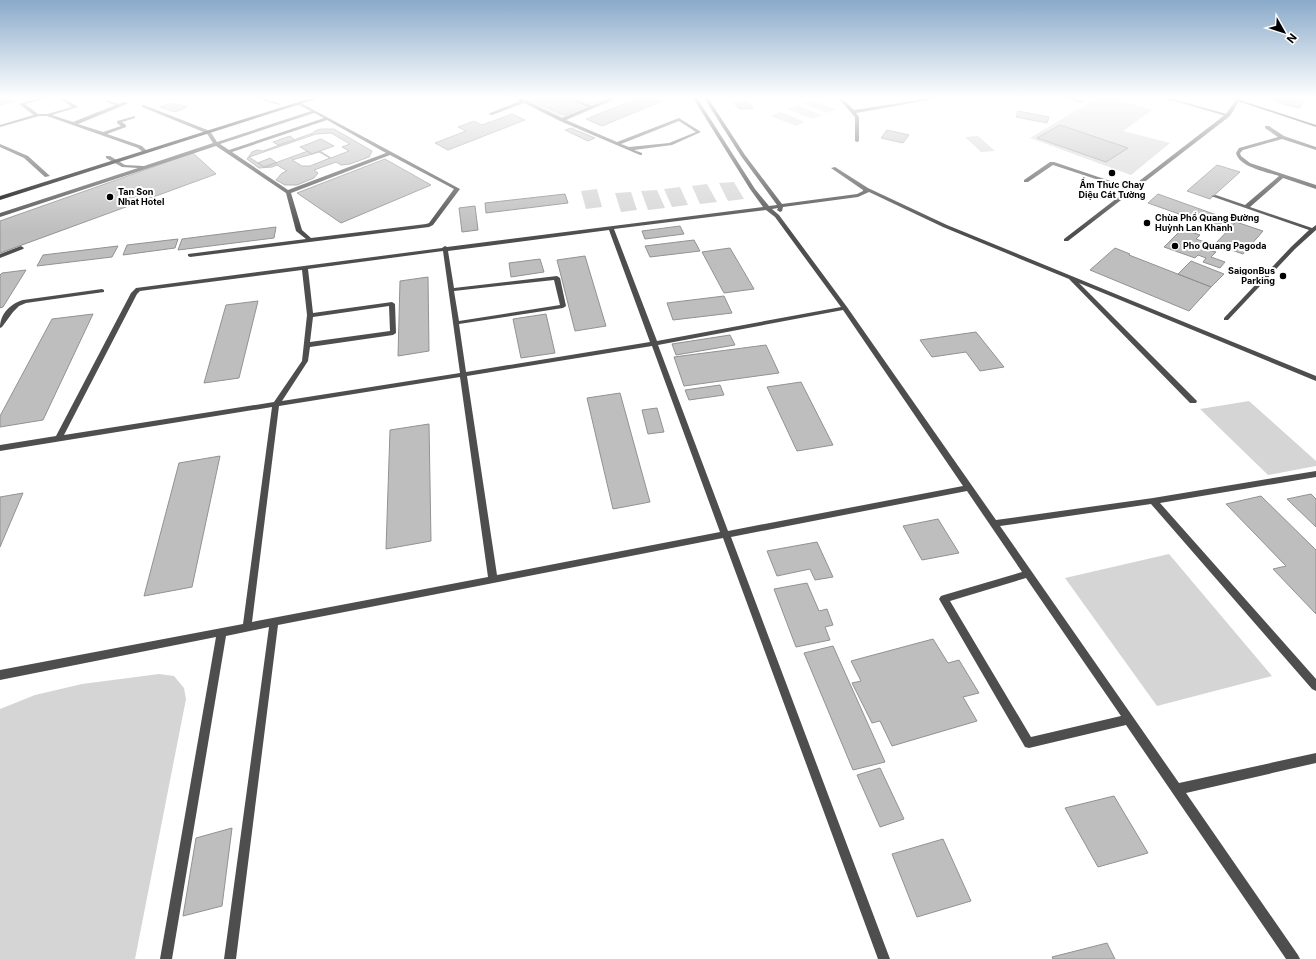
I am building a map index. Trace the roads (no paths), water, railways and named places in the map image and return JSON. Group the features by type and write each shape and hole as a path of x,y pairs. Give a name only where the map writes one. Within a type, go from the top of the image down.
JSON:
{"main road":[{"path":"0,191 154,143"},
{"path":"0,198 175,143"}],"street":[{"path":"128,143 140,147 146,152"},
{"path":"0,215 220,143"},
{"path":"228,152 255,143"},
{"path":"190,255 309,239 426,226 434,221 457,189 371,143"},
{"path":"614,143 640,154"},
{"path":"628,149 673,143"},
{"path":"723,143 766,208 777,216 845,308 1294,959"},
{"path":"735,143 781,206"},
{"path":"1066,240 1192,143"},
{"path":"1259,143 1246,146 1238,153 1239,157 1248,164 1316,187"},
{"path":"1299,143 1314,148"},
{"path":"0,144 26,157 47,176"},
{"path":"216,144 288,192 299,231 309,239"},
{"path":"288,192 390,153"},
{"path":"108,157 124,166 144,168"},
{"path":"1026,181 1052,163 1131,189"},
{"path":"117,176 124,166"},
{"path":"833,168 866,189 945,226 1316,379"},
{"path":"1246,207 1282,176"},
{"path":"59,438 134,292 138,289 445,248 781,206 858,194 866,192 866,189"},
{"path":"1214,196 1313,230 1316,236"},
{"path":"777,216 781,206"},
{"path":"611,228 884,959"},
{"path":"1226,319 1313,230"},
{"path":"0,256 21,248"},
{"path":"445,248 493,580"},
{"path":"247,627 276,404 305,361 310,316 305,267"},
{"path":"451,290 557,278 563,306 456,323"},
{"path":"1069,278 1193,401"},
{"path":"0,326 8,312 18,303 102,292"},
{"path":"307,345 393,333 392,304 310,316"},
{"path":"0,448 654,344 845,308"},
{"path":"994,524 1153,501 1316,474"},
{"path":"0,675 969,488"},
{"path":"1153,501 1316,686"},
{"path":"1028,574 944,600 1029,743 1129,719"},
{"path":"230,959 274,622"},
{"path":"166,959 222,632"},
{"path":"1177,789 1316,758"}],"place":[{"name":"Ẩm Thực Chay Diệu Cát Tường","path":"1112,173"},
{"name":"Tan Son Nhat Hotel","path":"110,197"},
{"name":"Chùa Phổ Quang Đường Huỳnh Lan Khanh","path":"1147,223"},
{"name":"Pho Quang Pagoda","path":"1175,246"},
{"name":"SaigonBus Parking","path":"1283,276"}]}
